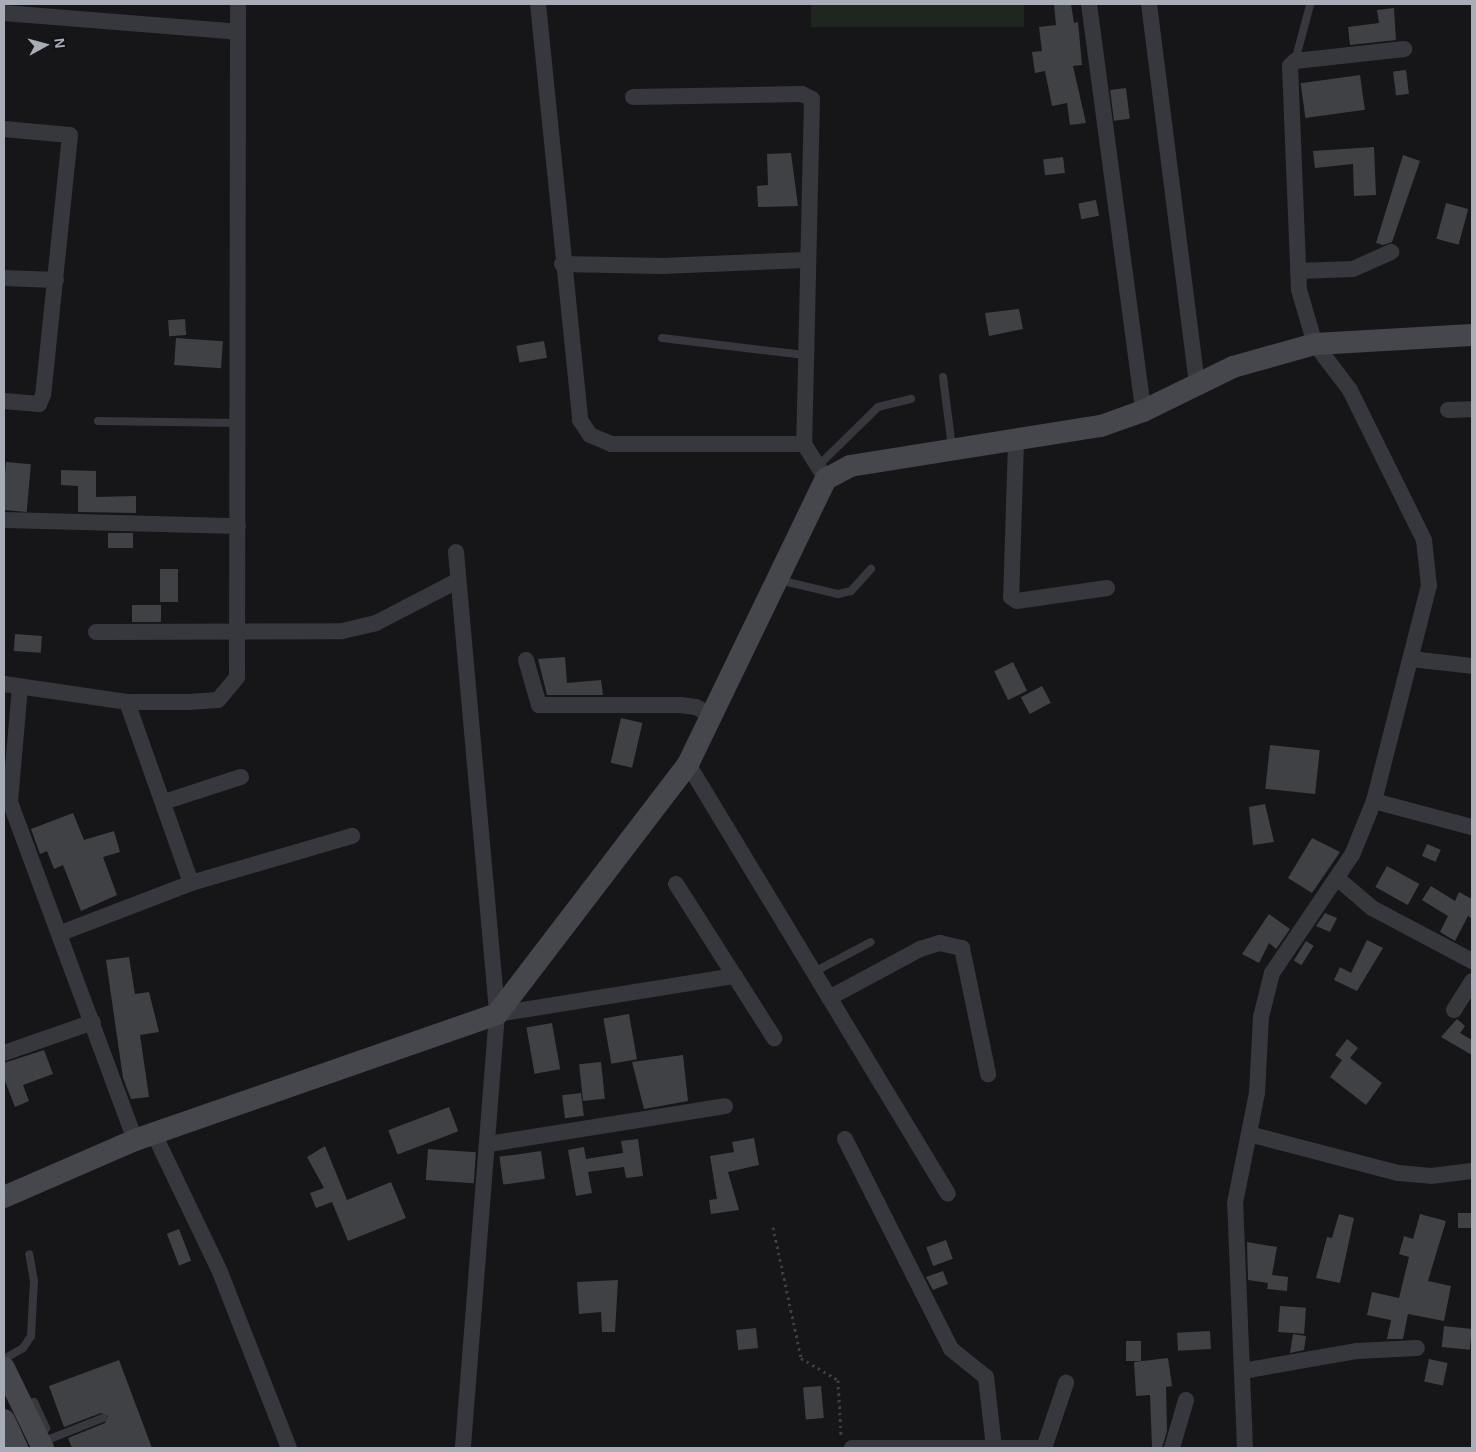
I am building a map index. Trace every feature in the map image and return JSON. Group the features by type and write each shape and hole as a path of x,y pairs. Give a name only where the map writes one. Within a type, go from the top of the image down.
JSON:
{"street":[{"path":"4,684 127,702 218,700 237,677 239,633 238,4"},
{"path":"538,4 562,264 580,420 590,435 611,444 804,444"},
{"path":"1089,4 1143,411"},
{"path":"1149,4 1197,382"},
{"path":"4,13 238,32"},
{"path":"1245,1448 1235,1203 1257,1092 1261,1017 1272,973 1337,878 1374,801 1429,586 1424,540 1350,390 1315,344 1299,290 1290,66 1295,61 1404,49"},
{"path":"633,97 802,94 812,99 806,260 804,444 822,472"},
{"path":"4,129 70,136 42,400 39,404 4,401"},
{"path":"1298,271 1353,269 1392,252"},
{"path":"562,264 662,266 806,260"},
{"path":"4,278 56,280"},
{"path":"822,472 850,466 1016,442 1101,426 1143,411 1197,382 1233,367 1315,344 1472,335"},
{"path":"1448,410 1472,409"},
{"path":"1016,442 1011,597 1017,601 1107,588"},
{"path":"497,1014 688,764 777,580 822,472"},
{"path":"4,520 238,526"},
{"path":"456,552 497,1014 489,1144 463,1448"},
{"path":"96,632 239,633 357,628 458,581"},
{"path":"1411,659 1472,666"},
{"path":"526,660 539,705 680,705 696,707 712,716"},
{"path":"20,687 9,797 93,1022 145,1137 220,1272 289,1448"},
{"path":"127,702 164,802 191,883"},
{"path":"688,764 948,1194"},
{"path":"164,802 241,777"},
{"path":"1374,801 1472,827"},
{"path":"61,933 191,883 352,836"},
{"path":"1337,878 1372,908 1472,961"},
{"path":"676,884 774,1038"},
{"path":"829,998 920,949 940,942 962,948 988,1074"},
{"path":"4,1197 145,1137 497,1014 735,976"},
{"path":"1454,1010 1472,981"},
{"path":"4,1053 93,1022"},
{"path":"489,1144 725,1106"},
{"path":"1249,1134 1398,1173 1431,1176 1472,1171"},
{"path":"845,1139 951,1349 986,1377 994,1447"},
{"path":"1243,1371 1357,1351 1417,1348"},
{"path":"4,1368 45,1443"},
{"path":"847,1444 1043,1448 1066,1383"},
{"path":"1172,1448 1186,1400"},
{"path":"4,1420 17,1448"}],"lane":[{"path":"1295,61 1310,5"},
{"path":"662,338 805,355"},
{"path":"943,377 953,451"},
{"path":"822,472 878,407 911,399"},
{"path":"98,421 238,423"},
{"path":"777,580 838,594 851,591 871,569"},
{"path":"814,972 871,942"},
{"path":"4,1359 23,1348 31,1336 34,1281 29,1254"},
{"path":"34,1402 45,1443 103,1418"}],"path":[{"path":"773,1227 801,1358 838,1380 847,1444"}],"shaded area":[{"path":"811,4 1024,4 1024,27 811,27"}],"building":[{"path":"1054,4 1071,4 1074,23 1078,22 1082,65 1073,66 1086,123 1070,125 1067,103 1052,106 1045,71 1035,73 1032,52 1042,51 1039,27 1056,25"},
{"path":"1394,8 1396,40 1350,45 1348,27 1379,23 1377,10"},
{"path":"1406,70 1409,94 1396,95 1393,72"},
{"path":"1360,75 1365,110 1305,118 1301,83"},
{"path":"1126,88 1130,119 1114,121 1110,90"},
{"path":"1374,147 1376,195 1354,196 1353,164 1315,168 1313,151"},
{"path":"791,153 798,206 758,207 757,186 768,185 767,154"},
{"path":"1403,155 1420,161 1392,242 1383,245 1376,243"},
{"path":"1063,157 1065,173 1045,175 1043,159"},
{"path":"1096,200 1099,216 1081,219 1078,203"},
{"path":"1446,203 1468,209 1459,245 1436,239"},
{"path":"1019,309 1023,329 989,336 985,313"},
{"path":"185,319 186,335 169,336 168,320"},
{"path":"176,338 223,341 221,368 174,365"},
{"path":"544,341 547,358 519,363 516,346"},
{"path":"6,462 31,464 27,512 4,510"},
{"path":"61,470 96,471 96,497 136,496 136,513 78,512 78,486 61,485"},
{"path":"108,533 133,533 133,548 108,548"},
{"path":"160,569 178,569 178,602 160,602"},
{"path":"132,605 161,605 161,622 132,622"},
{"path":"15,634 42,636 41,653 14,651"},
{"path":"565,657 567,683 601,680 603,695 547,695 538,659"},
{"path":"1013,662 1027,691 1008,700 994,671"},
{"path":"1042,686 1051,703 1030,714 1021,697"},
{"path":"621,718 642,723 632,768 611,763"},
{"path":"1270,745 1320,750 1315,794 1265,789"},
{"path":"1265,804 1274,842 1253,845 1249,807"},
{"path":"73,813 84,840 114,831 120,852 103,857 117,895 81,911 63,865 54,869 47,851 40,854 31,829"},
{"path":"1312,838 1340,852 1312,893 1288,878"},
{"path":"1427,844 1441,850 1436,862 1422,856"},
{"path":"1387,866 1419,884 1408,905 1375,887"},
{"path":"1431,886 1455,901 1459,892 1472,899 1472,919 1468,916 1455,941 1440,932 1448,916 1422,900"},
{"path":"1325,913 1337,918 1330,932 1316,926"},
{"path":"1269,914 1290,929 1276,949 1269,943 1259,963 1242,954"},
{"path":"1367,940 1383,948 1357,991 1334,980 1340,967 1351,973"},
{"path":"1306,941 1314,946 1301,965 1294,961"},
{"path":"129,957 135,994 149,992 159,1032 140,1035 149,1097 131,1099 123,1078 106,960"},
{"path":"629,1014 637,1059 611,1064 603,1019"},
{"path":"1457,1019 1465,1026 1460,1033 1472,1040 1472,1055 1441,1037"},
{"path":"552,1023 560,1069 535,1074 526,1028"},
{"path":"1347,1039 1358,1048 1350,1058 1382,1083 1366,1105 1330,1077 1342,1060 1335,1055"},
{"path":"44,1050 53,1074 23,1085 29,1101 15,1107 4,1078 4,1063"},
{"path":"683,1055 688,1101 644,1109 632,1062"},
{"path":"601,1062 605,1099 583,1101 579,1064"},
{"path":"581,1093 584,1116 565,1118 562,1095"},
{"path":"449,1107 458,1131 398,1155 388,1130"},
{"path":"754,1138 759,1165 728,1172 739,1210 711,1214 709,1200 717,1199 710,1156 734,1152 732,1142"},
{"path":"638,1139 643,1176 626,1178 624,1167 588,1172 592,1193 576,1196 568,1150 584,1147 586,1159 623,1153 621,1141"},
{"path":"325,1146 347,1200 391,1182 406,1218 348,1241 332,1202 316,1208 310,1193 324,1188 307,1157"},
{"path":"428,1149 476,1152 474,1183 426,1180"},
{"path":"541,1151 545,1179 503,1185 499,1157"},
{"path":"1458,1213 1472,1213 1472,1228 1458,1228"},
{"path":"1339,1214 1354,1218 1340,1283 1316,1278 1327,1237 1332,1238"},
{"path":"1420,1214 1446,1221 1428,1281 1451,1286 1444,1321 1408,1314 1403,1339 1387,1339 1391,1320 1367,1315 1372,1292 1399,1298 1409,1257 1399,1254 1404,1236 1413,1239"},
{"path":"179,1229 191,1261 179,1265 167,1234"},
{"path":"946,1240 953,1259 933,1266 926,1247"},
{"path":"1247,1242 1277,1247 1272,1275 1288,1277 1287,1291 1267,1289 1268,1283 1248,1280"},
{"path":"943,1271 948,1284 933,1290 926,1277"},
{"path":"618,1280 615,1332 602,1332 601,1312 579,1314 577,1282"},
{"path":"1280,1306 1306,1308 1304,1334 1278,1332"},
{"path":"1444,1326 1472,1329 1470,1350 1442,1347"},
{"path":"756,1328 758,1348 738,1350 736,1330"},
{"path":"1210,1331 1211,1349 1178,1351 1177,1333"},
{"path":"1293,1334 1306,1336 1304,1350 1290,1353"},
{"path":"1126,1341 1141,1341 1141,1361 1126,1361"},
{"path":"1168,1358 1172,1386 1166,1387 1167,1431 1162,1448 1152,1448 1150,1395 1136,1396 1134,1362"},
{"path":"1429,1359 1448,1363 1443,1385 1424,1381"},
{"path":"119,1360 152,1448 72,1448 68,1438 105,1423 108,1416 101,1413 64,1427 49,1386"},
{"path":"821,1386 824,1418 806,1419 803,1388"}]}
